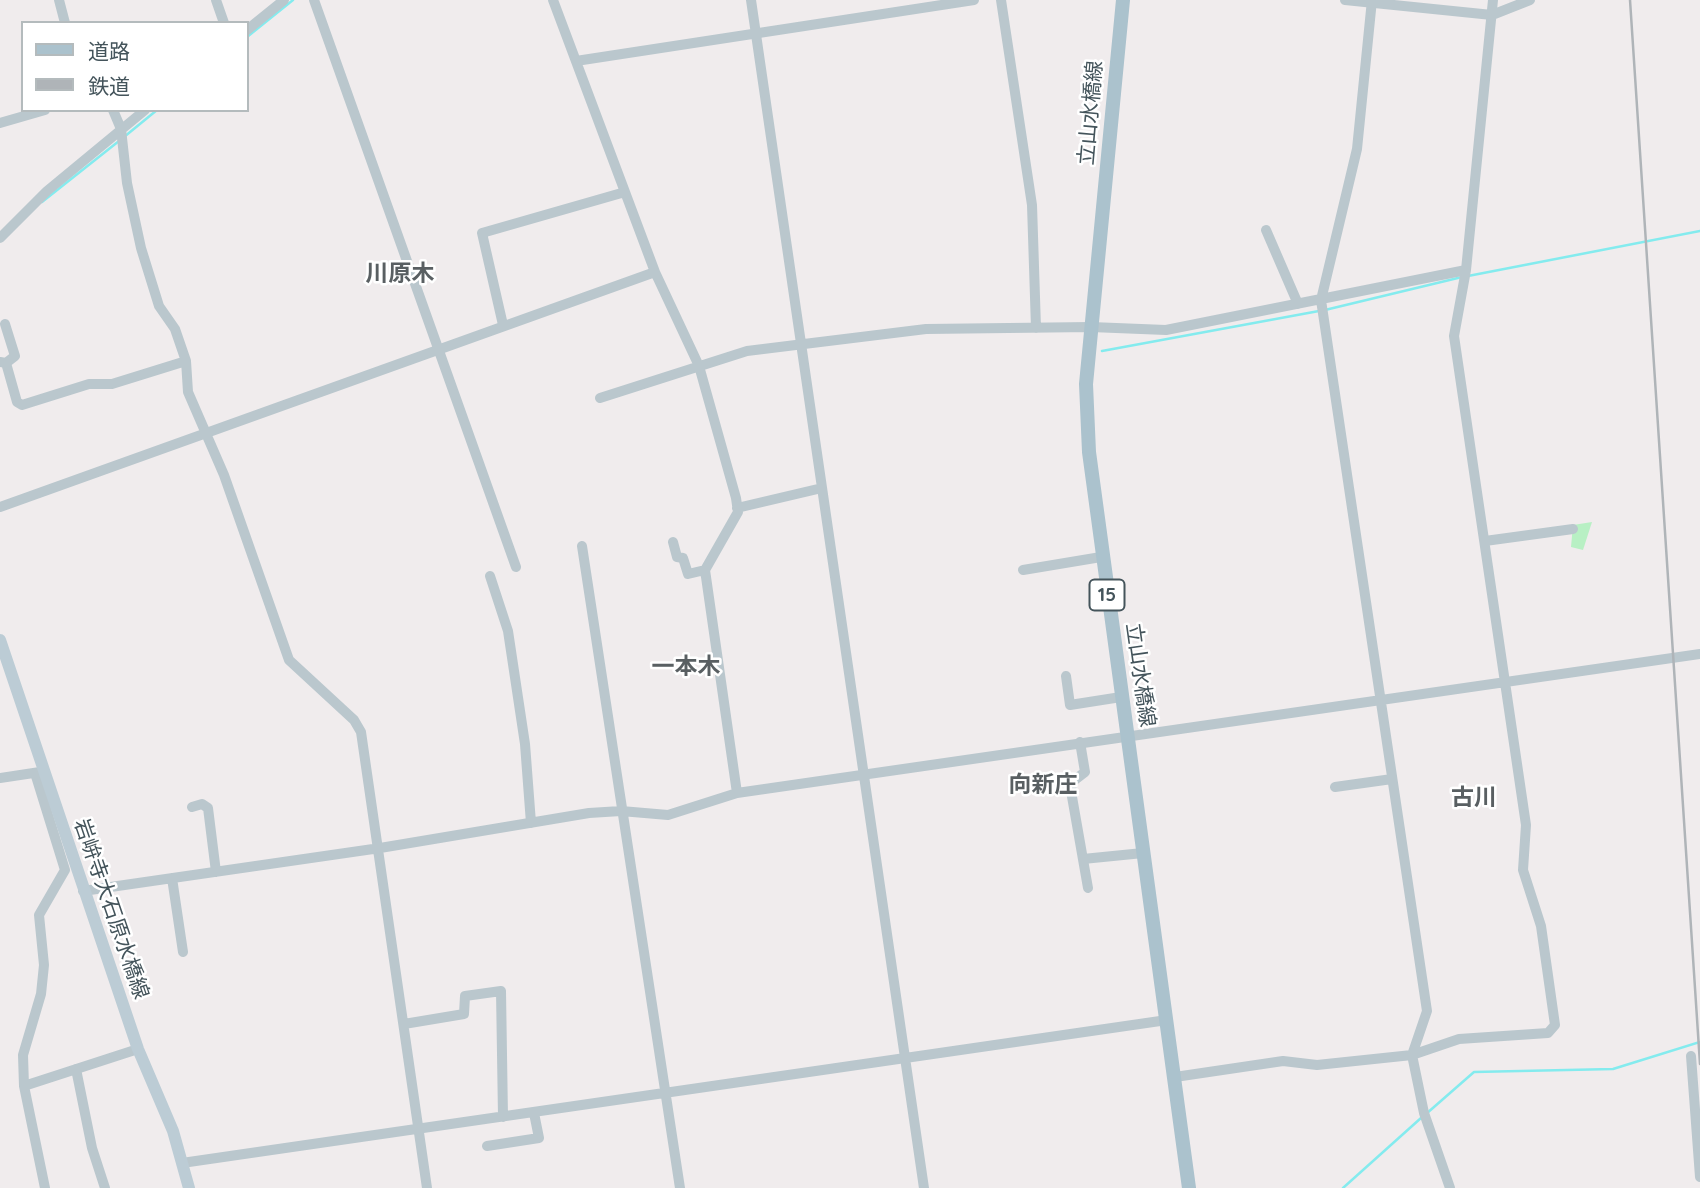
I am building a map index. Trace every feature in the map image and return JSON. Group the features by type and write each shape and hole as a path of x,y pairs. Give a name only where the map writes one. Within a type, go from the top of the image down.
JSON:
{"main road":[{"name":"立山水橋線","path":"1123,0 1091,327 1086,413 1101,558 1189,1188"},
{"name":"岩峅寺大石原水橋線","path":"0,640 40,772 138,1049 155,1083 189,1188"}],"street":[{"path":"59,0 64,21"},
{"path":"216,0 223,21"},
{"path":"248,29 284,0"},
{"path":"314,0 516,567"},
{"path":"552,0 655,272 699,366 738,512 705,570 737,793"},
{"path":"751,0 925,1188"},
{"path":"576,61 974,0"},
{"path":"1001,0 1032,205 1036,328"},
{"path":"1345,0 1492,15 1530,0"},
{"path":"1175,1077 1283,1061 1317,1065 1412,1055 1459,1039 1548,1033 1555,1025 1541,926 1523,870 1526,825 1454,336 1466,271 1493,0"},
{"path":"1371,1 1357,149 1321,300 1427,1011 1412,1055 1424,1113 1450,1188"},
{"path":"0,123 38,112"},
{"path":"114,112 121,130 127,183 141,247 159,306 175,329 186,361 188,392 224,475 289,660 354,720 361,732 380,848 427,1188"},
{"path":"0,238 47,191 143,112"},
{"path":"503,325 482,233 625,192"},
{"path":"1266,230 1298,304"},
{"path":"600,398 661,382 699,366 747,351 926,329 1091,327 1166,330 1466,271"},
{"path":"0,507 655,272"},
{"path":"5,324 15,356 3,362 17,402 22,405 89,384 111,384 186,361"},
{"path":"737,508 822,488"},
{"path":"1485,541 1573,529"},
{"path":"673,542 677,557 683,558 688,573 705,570"},
{"path":"582,546 680,1188"},
{"path":"1023,570 1101,558"},
{"path":"491,576 508,631 525,744 531,823"},
{"path":"83,891 621,811 668,815 737,793 863,777 1380,698 1700,654"},
{"path":"1066,676 1070,705 1121,696"},
{"path":"1080,742 1085,772 1072,782 1071,791 1088,888"},
{"path":"0,778 40,772 65,870 39,915 44,965 41,994 23,1055 24,1086 45,1188"},
{"path":"1335,787 1392,779"},
{"path":"192,807 202,804 208,808 216,872"},
{"path":"1083,859 1143,853"},
{"path":"172,878 183,952"},
{"path":"404,1024 464,1014 465,996 501,991 502,1117"},
{"path":"182,1163 1167,1020"},
{"path":"24,1086 138,1049"},
{"path":"1691,1056 1700,1177"},
{"path":"76,1069 92,1147 105,1188"},
{"path":"487,1146 539,1138 534,1113"}],"green space":[{"path":"1592,522 1583,550 1571,547 1573,525"}],"waterway":[{"path":"248,36 293,0"},
{"path":"124,137 155,112"},
{"path":"42,202 119,141"},
{"path":"1468,276 1700,231"},
{"path":"1325,310 1462,277"},
{"path":"1102,351 1319,311"},
{"path":"1426,1114 1474,1072 1613,1069 1700,1042"},
{"path":"1343,1188 1421,1118"}],"railway":[{"path":"1630,0 1700,1064"}],"district":[{"name":"川原木","path":"400,274"},
{"name":"一本木","path":"686,667"},
{"name":"向新庄","path":"1043,785"},
{"name":"古川","path":"1474,798"}]}
